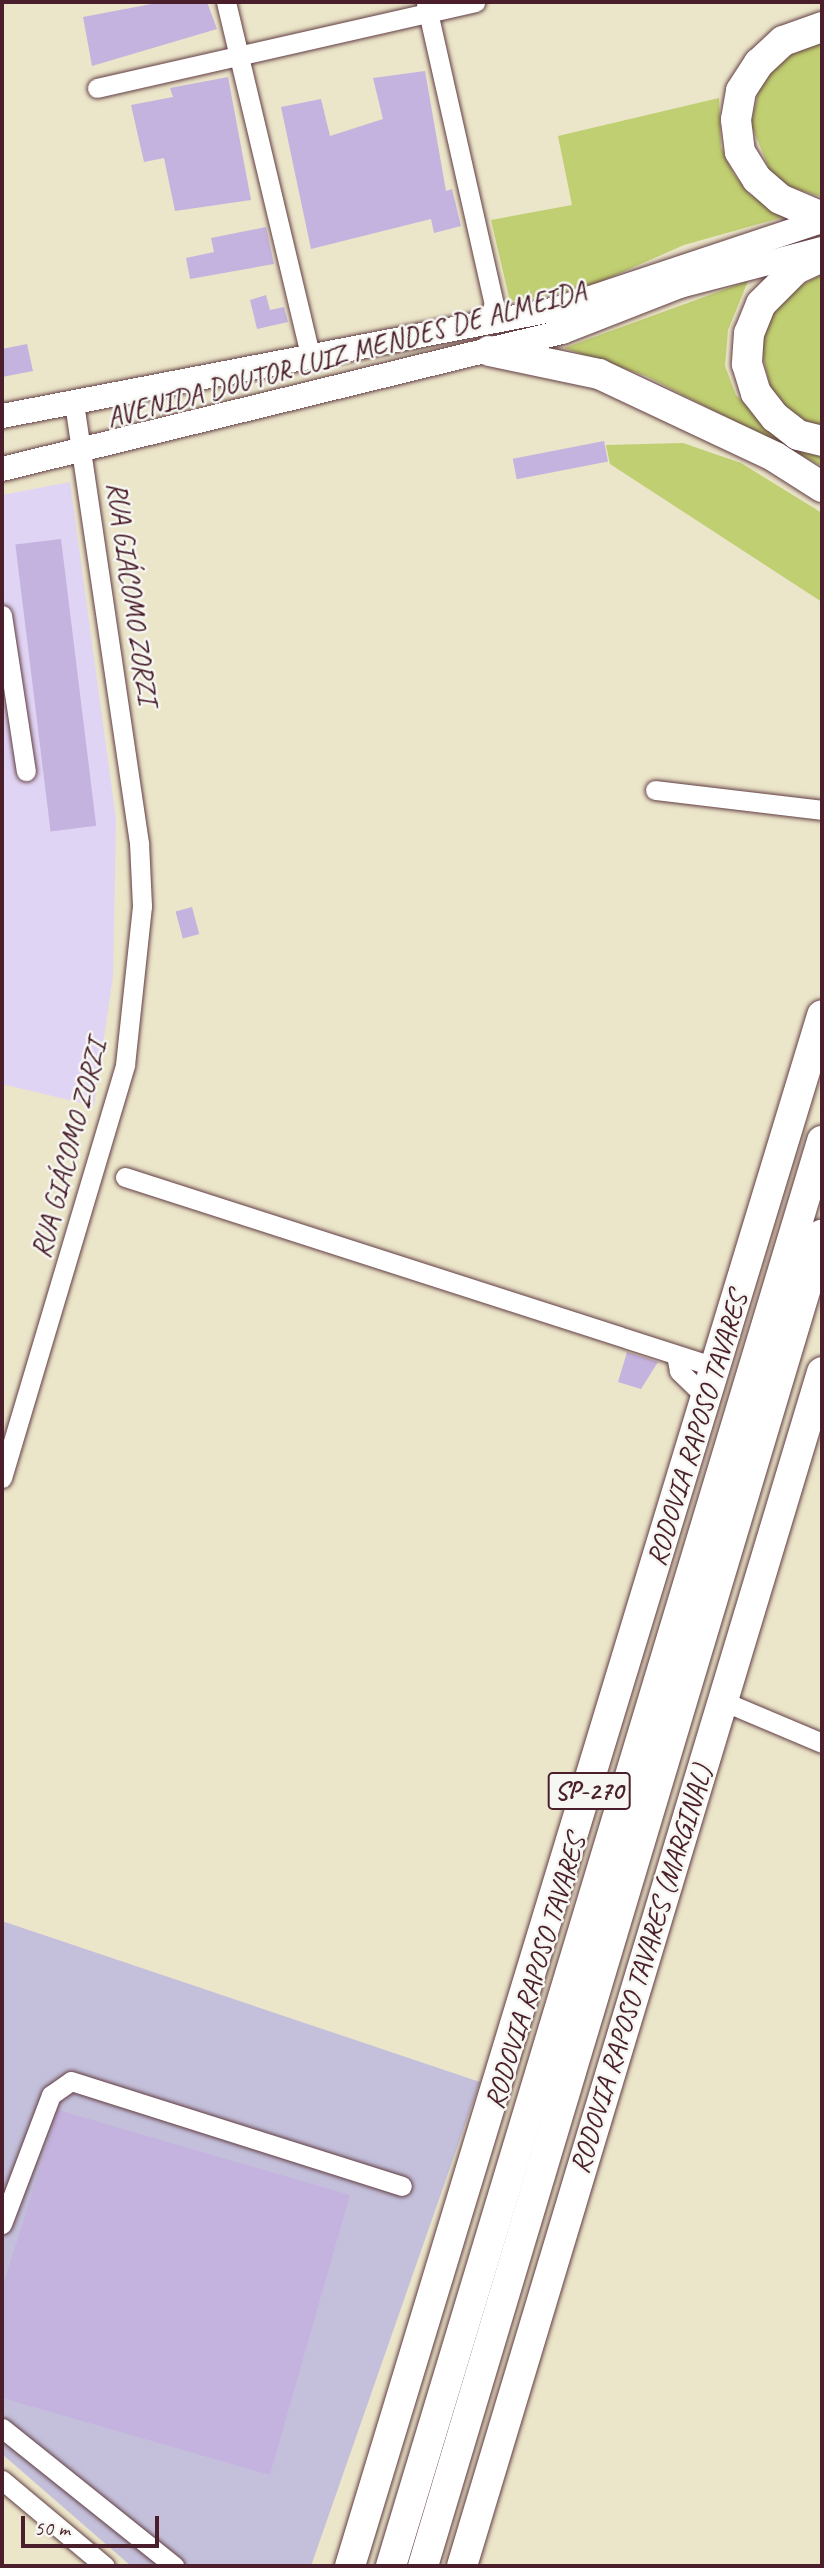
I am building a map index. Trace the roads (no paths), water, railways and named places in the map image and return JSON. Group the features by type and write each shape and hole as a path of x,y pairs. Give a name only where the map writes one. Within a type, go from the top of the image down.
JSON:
{"highway":[{"path":"822,27 783,41 759,63 741,91 736,120 740,152 757,179 780,199 822,219"},
{"path":"822,257 796,269 761,304 749,333 747,364 756,393 775,417 798,435 822,441"},
{"path":"487,337 599,374 775,457 822,487"},
{"name":"RODOVIA RAPOSO TAVARES","path":"351,2566 822,1014"},
{"name":"RODOVIA RAPOSO TAVARES","path":"391,2566 822,1141"},
{"name":"SP-270","path":"423,2566 822,1234"},
{"name":"RODOVIA RAPOSO TAVARES (MARGINAL)","path":"461,2566 626,2008 725,1702 822,1372"}],"main road":[{"name":"AVENIDA DOUTOR LUIZ MENDES DE ALMEIDA","path":"2,469 84,453 300,397 487,337 557,309 822,219"},
{"name":"AVENIDA DOUTOR LUIZ MENDES DE ALMEIDA","path":"2,416 311,359 487,337 562,332 744,266 822,249"},
{"path":"300,397 311,378 311,359"}],"street":[{"path":"226,2 311,359"},
{"path":"97,88 239,56 427,7 475,2"},
{"path":"427,7 494,304 487,337"},
{"name":"RUA GIÁCOMO ZORZI","path":"2,1478 125,1065 142,906 84,453 74,402"},
{"path":"2,615 26,771"},
{"path":"654,790 822,810"},
{"path":"125,1177 715,1367"},
{"path":"676,1355 679,1371 706,1397"},
{"path":"725,1702 822,1744"},
{"path":"2,2224 51,2095 71,2081 402,2186"},
{"path":"2,2428 174,2566"},
{"path":"2,2480 105,2566"}]}
